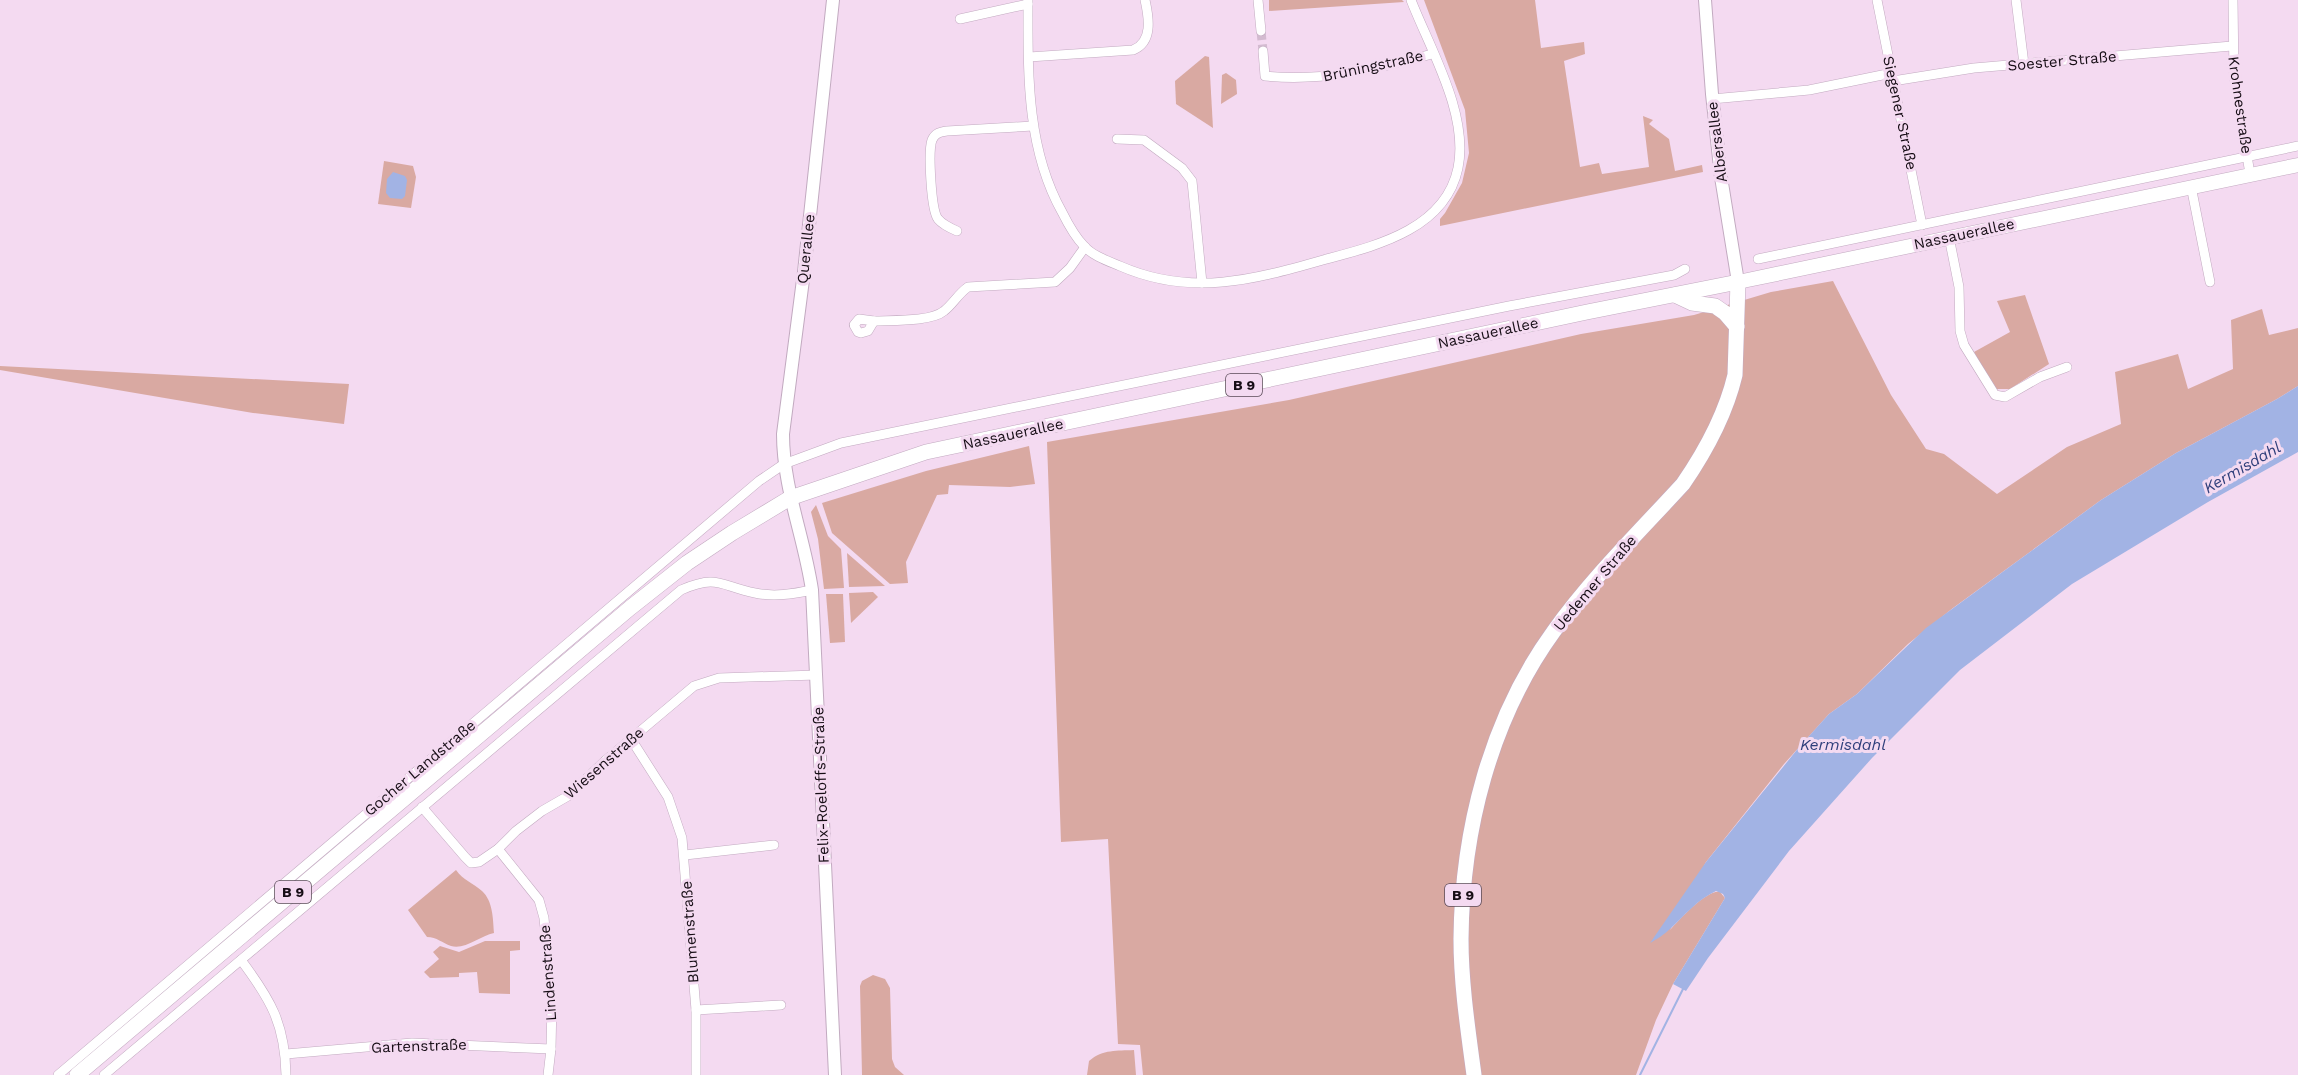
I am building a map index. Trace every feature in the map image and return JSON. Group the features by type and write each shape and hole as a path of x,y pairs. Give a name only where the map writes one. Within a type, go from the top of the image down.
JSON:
{"main road":[{"name":"Nassauerallee","path":"790,498 926,453 2298,165"},
{"name":"Uedemer Straße","path":"1474,1075 1463,976 1462,907 1468,838 1488,763 1504,721 1525,677 1553,632 1596,577 1683,484 1695,467 1715,429 1732,387 1738,282"},
{"path":"1675,295 1692,303 1715,306 1725,313 1737,327"},
{"name":"Gocher Landstraße","path":"77,1075 630,608 696,557 790,498"}],"street":[{"name":"Querallee","path":"790,498 783,434 804,272 833,0"},
{"path":"1029,57 1133,50 1141,47 1147,37 1149,21 1145,0"},
{"path":"1258,0 1261,31"},
{"path":"960,19 1028,2 1032,126 1043,169 1055,200 1085,247 1105,260 1131,271 1158,279 1202,283 1243,280 1299,269 1387,242 1409,231 1440,205 1452,185 1458,168 1460,139 1455,113 1411,0"},
{"name":"Albersallee","path":"1705,0 1712,99 1721,177 1738,282"},
{"name":"Siegener Straße","path":"1877,0 1922,225"},
{"path":"2016,0 2024,64"},
{"name":"Krohnestraße","path":"2233,0 2232,46 2237,100 2250,174"},
{"name":"Soester Straße","path":"1712,99 1809,90 1892,77 2232,46"},
{"name":"Brüningstraße","path":"1263,51 1265,76 1293,78 1316,78 1352,72 1432,54"},
{"path":"957,231 936,218 930,148 932,138 938,132 1032,126"},
{"path":"1117,139 1144,140 1182,168 1192,181 1202,283"},
{"name":"Nassauerallee","path":"1758,259 2298,146"},
{"path":"2191,186 2210,282"},
{"path":"1949,237 1959,287 1960,331 1964,345 1995,395 2005,398 2040,377 2067,367"},
{"path":"874,321 944,312 959,293 968,287 1054,282 1070,268 1085,247"},
{"name":"Nassauerallee","path":"784,458 841,443 1509,306 1674,275 1685,269"},
{"name":"Gocher Landstraße","path":"58,1075 784,458"},
{"name":"Felix-Roeloffs-Straße","path":"790,498 807,557 812,590 835,1075"},
{"name":"Gocher Landstraße","path":"105,1075 681,590 709,581 756,593 782,595 812,590"},
{"name":"Wiesenstraße","path":"423,807 471,863 479,862 498,849 516,831 542,811 568,796 694,686 719,678 817,675"},
{"name":"Blumenstraße","path":"631,739 668,797 677,818 685,855 696,1010 696,1075"},
{"path":"685,855 774,845"},
{"name":"Lindenstraße","path":"498,849 539,900 544,918 552,1002 548,1075"},
{"path":"241,960 275,1011 286,1054 286,1075"},
{"path":"696,1010 781,1005"},
{"name":"Gartenstraße","path":"286,1054 412,1043 551,1048"}],"shaded area":[{"path":"1269,0 1402,0 1404,2 1269,11"},
{"path":"1424,0 1535,0 1541,48 1584,42 1585,54 1564,61 1580,167 1599,163 1602,174 1649,167 1643,116 1653,120 1649,124 1669,139 1675,171 1702,165 1703,172 1440,226 1440,219 1462,183 1469,153 1465,110"},
{"path":"1205,56 1209,57 1213,128 1176,104 1175,81"},
{"path":"1226,73 1236,80 1237,94 1221,104 1222,75"},
{"path":"384,161 413,166 416,177 411,208 378,204"},
{"path":"1833,281 1891,395 1926,449 1944,454 1997,494 2067,447 2121,424 2115,372 2178,354 2188,389 2233,369 2231,320 2262,309 2269,335 2298,328 2298,386 2176,453 2101,500 1953,608 1908,644 1857,694 1829,714 1784,764 1706,862 1670,930 1708,895 1720,892 1725,898 1673,984 1656,1020 1636,1075 1143,1075 1140,1045 1118,1044 1108,839 1061,842 1047,442 1289,400 1581,334 1694,315 1771,292"},
{"path":"2025,295 2049,364 2010,389 1997,389 1992,385 1974,352 2010,332 1997,301"},
{"path":"0,366 349,384 344,424 253,413 0,370"},
{"path":"1029,446 1035,484 1010,487 949,485 948,494 937,495 906,562 908,583 890,584 832,533 822,503 926,471"},
{"path":"816,505 828,536 841,549 844,588 824,589 818,539 811,512"},
{"path":"847,553 885,586 849,587"},
{"path":"873,592 878,597 851,623 849,593"},
{"path":"826,594 843,594 845,642 830,643"},
{"path":"456,870 486,895 492,910 494,933 456,947 427,937 408,910"},
{"path":"485,941 520,941 520,950 510,951 510,994 479,993 477,972 459,973 459,977 430,978 424,972 439,959 433,952 440,946 459,952"},
{"path":"873,975 885,979 890,988 892,1059 895,1067 904,1075 862,1075 860,986 862,981"},
{"path":"1134,1050 1136,1075 1087,1075 1089,1061 1094,1057 1110,1051"}],"water":[{"path":"393,172 405,176 407,180 405,196 402,199 390,198 386,193 387,179"},
{"name":"Kermisdahl","path":"2298,386 2298,452 2208,502 2072,584 1960,670 1872,758 1789,851 1708,958 1686,991 1673,984 1725,898 1723,894 1716,891 1703,898 1668,931 1650,943 1706,862 1800,746 1829,714 1857,694 1926,628 2101,500 2176,453"}],"waterway":[{"path":"1640,1075 1683,989"}],"tunnel":[{"path":"1261,31 1263,51"}]}
